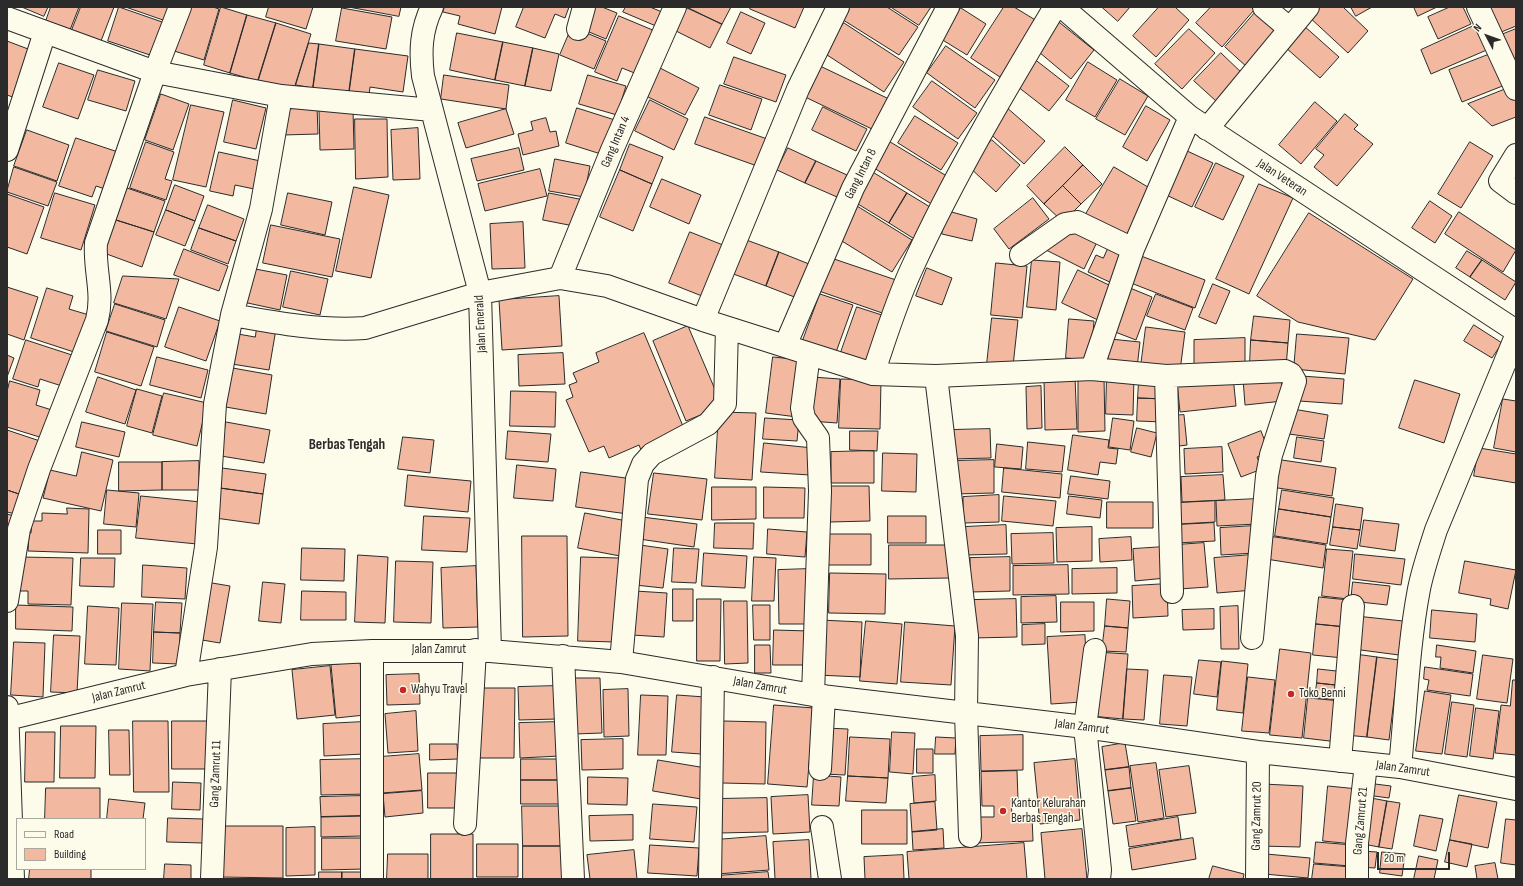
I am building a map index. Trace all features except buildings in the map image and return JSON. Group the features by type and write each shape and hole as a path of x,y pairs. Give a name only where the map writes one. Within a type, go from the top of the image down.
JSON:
{"street":[{"path":"7,601 19,528 39,469 97,320 101,305 96,271 96,243 155,72 180,7"},
{"name":"Jalan Emerald","path":"432,7 422,33 420,54 422,76 480,293 483,651 465,824"},
{"path":"578,29 584,7"},
{"name":"Gang Intan 4","path":"560,278 612,150 675,7"},
{"path":"702,320 798,89 838,7"},
{"name":"Gang Intan 8","path":"785,346 853,188 948,7"},
{"path":"873,374 911,270 944,201 987,120 1055,7"},
{"name":"Jalan Veteran","path":"1062,7 1199,123 1261,165 1516,330"},
{"path":"1264,7 1290,29"},
{"path":"1092,369 1133,249 1199,123 1290,29 1308,7"},
{"path":"1478,7 1516,88"},
{"path":"7,18 155,72 281,96 432,110"},
{"path":"7,150 45,32"},
{"path":"186,675 206,548 215,404 232,315 261,209 281,96"},
{"path":"1515,156 1500,181 1516,193"},
{"path":"1021,255 1065,224 1071,222 1077,222 1133,249"},
{"path":"232,315 301,327 347,330 365,328 480,293 560,278 580,280 607,286 702,320 873,374 936,376 1092,369 1166,376 1285,371 1294,377 1294,381 1267,476 1252,638"},
{"path":"621,662 637,479 643,464 652,454 708,424 725,404 727,328"},
{"path":"1400,767 1414,627 1419,589 1426,559 1436,530 1516,336"},
{"path":"809,354 802,408 804,418 818,438 820,491 818,695 820,769"},
{"path":"936,376 965,605 967,636 966,713 970,836"},
{"path":"1166,376 1172,592"},
{"path":"1340,761 1353,606"},
{"path":"1094,650 1085,727 1100,870 1098,879"},
{"path":"372,651 372,879"},
{"name":"Jalan Zamrut","path":"7,719 186,675 312,654 372,651 483,651 563,656 621,662 818,695 1085,727 1258,752 1400,767 1516,789"},
{"path":"563,656 573,879"},
{"name":"Gang Zamrut 11","path":"212,879 220,669"},
{"path":"710,879 713,678"},
{"path":"7,707 13,879"},
{"name":"Gang Zamrut 20","path":"1257,879 1258,752"},
{"name":"Gang Zamrut 21","path":"1358,879 1357,843 1366,764"},
{"path":"822,827 830,879"}],"place":[{"name":"Wahyu Travel","path":"403,690"},
{"name":"Toko Benni","path":"1291,694"},
{"name":"Kantor Kelurahan Berbas Tengah","path":"1003,811"}],"district":[{"name":"Berbas Tengah","path":"347,445"}]}
